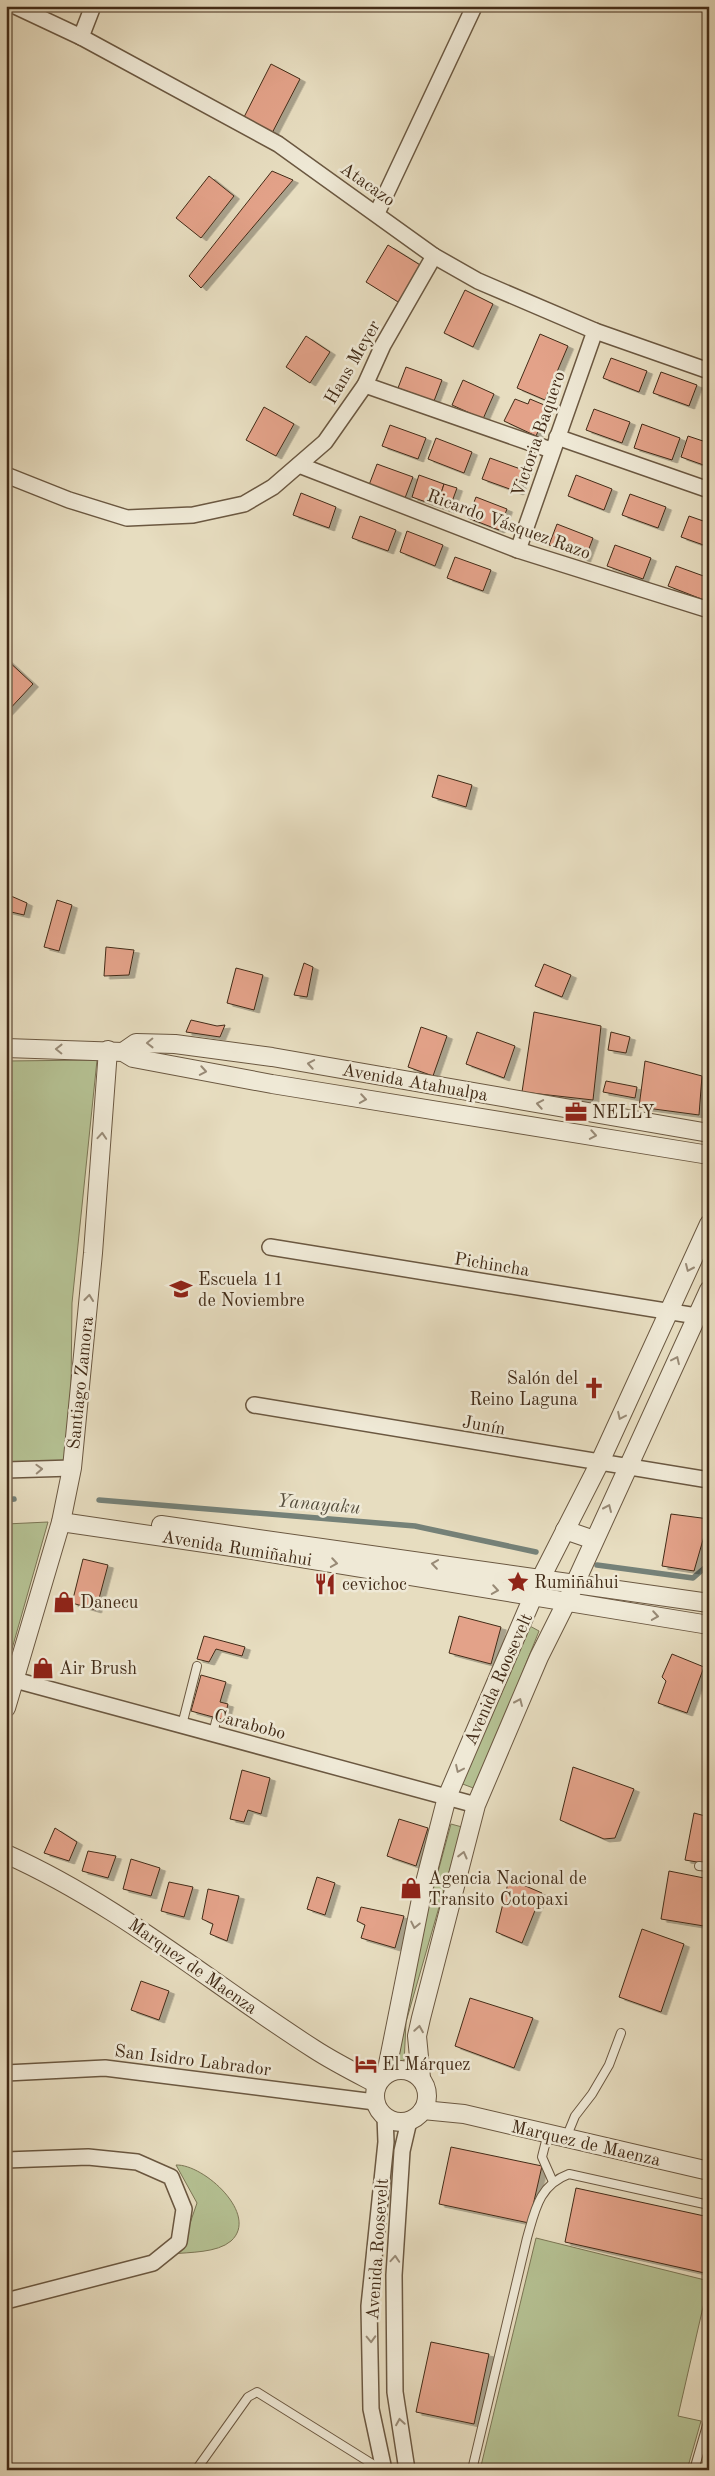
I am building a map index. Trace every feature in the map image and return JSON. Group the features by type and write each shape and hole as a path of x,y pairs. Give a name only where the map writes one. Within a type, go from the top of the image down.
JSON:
{"street":[{"name":"Atacazo","path":"15,6 81,37 278,144 377,213 434,256 478,281 595,331 709,371"},
{"path":"81,37 93,6"},
{"path":"377,213 473,9"},
{"name":"Hans Meyer","path":"6,475 69,500 127,518 193,515 244,504 274,487 325,442 365,385 383,345 434,256"},
{"name":"Victoria Baquero","path":"518,550 554,443 595,331"},
{"path":"365,385 709,490"},
{"name":"Ricardo Vásquez Razo","path":"299,466 518,550 709,610"},
{"name":"Avenida Atahualpa","path":"115,1051 136,1043 175,1044 272,1057 709,1133"},
{"name":"Avenida Atahualpa","path":"6,1048 115,1051 148,1062 272,1084 709,1155"},
{"name":"Santiago Zamora","path":"6,1708 63,1515 71,1472 115,1051"},
{"name":"Avenida Roosevelt","path":"382,2079 422,1894 446,1797 535,1596 541,1578 599,1464 709,1224"},
{"name":"Pichincha","path":"270,1247 702,1317"},
{"name":"Avenida Roosevelt","path":"421,2078 417,2036 476,1805 539,1657 576,1582 626,1467 702,1317 709,1290"},
{"name":"Junín","path":"254,1405 599,1464 709,1480"},
{"path":"6,1470 71,1472"},
{"name":"Avenida Rumiñahui","path":"63,1515 385,1564 535,1596 709,1624"},
{"path":"565,1530 594,1540"},
{"name":"Avenida Rumiñahui","path":"385,1564 576,1582 709,1603"},
{"name":"Carabobo","path":"15,1680 182,1725 214,1728 476,1805"},
{"name":"Marquez de Maenza","path":"6,1854 29,1864 118,1915 315,2050 382,2079"},
{"name":"San Isidro Labrador","path":"6,2073 105,2068 380,2109"},
{"path":"380,2109 382,2079 395,2070 404,2069 421,2078 426,2087 420,2109"},
{"name":"Avenida Roosevelt","path":"380,2109 386,2142 369,2306 371,2409 383,2470"},
{"name":"Marquez de Maenza","path":"380,2109 401,2122 420,2109 464,2114 709,2172"},
{"name":"Avenida Roosevelt","path":"407,2470 395,2392 394,2275 402,2151 420,2109"},
{"path":"6,2160 88,2157 137,2162 171,2177 184,2209 179,2242 154,2262 6,2301"}],"lane":[{"path":"182,1725 197,1666"},
{"path":"700,1866 709,1867"},
{"path":"566,2138 575,2116 592,2094 609,2065 621,2033"},
{"path":"548,2134 542,2157 553,2182"},
{"path":"472,2470 527,2238 538,2201 553,2182 569,2174 709,2205"},
{"path":"196,2470 248,2396 256,2392 383,2470"},
{"path":"694,2470 708,2422"}],"green space":[{"path":"97,1060 72,1303 70,1475 6,1467 6,1061"},
{"path":"48,1522 6,1670 6,1524"},
{"path":"528,1625 539,1631 476,1789 460,1783"},
{"path":"451,1824 462,1827 406,2022 404,2064 391,2060 413,1964"},
{"path":"176,2165 188,2167 200,2173 225,2193 234,2205 239,2218 238,2230 231,2241 225,2245 203,2251 172,2254 188,2229 197,2203"},
{"path":"536,2238 709,2281 678,2416 701,2421 687,2470 480,2470"}],"building":[{"path":"271,64 300,79 270,137 241,123"},
{"path":"272,171 293,180 201,288 189,276"},
{"path":"209,176 234,196 201,238 176,218"},
{"path":"388,245 425,268 403,305 366,282"},
{"path":"465,290 493,304 473,347 444,333"},
{"path":"540,334 568,346 545,400 517,388"},
{"path":"306,336 330,352 310,383 286,367"},
{"path":"611,358 647,371 639,392 603,378"},
{"path":"406,367 442,380 434,401 398,388"},
{"path":"661,372 697,385 689,406 653,393"},
{"path":"463,380 494,394 483,419 452,405"},
{"path":"515,399 528,404 530,399 549,407 536,436 504,421"},
{"path":"264,407 294,424 276,456 246,440"},
{"path":"594,409 630,422 622,443 586,430"},
{"path":"642,424 680,438 672,460 634,448"},
{"path":"390,425 426,438 418,459 382,446"},
{"path":"688,436 709,443 709,467 681,457"},
{"path":"436,438 472,452 464,473 428,459"},
{"path":"490,458 526,471 518,492 482,479"},
{"path":"377,464 413,477 405,498 369,485"},
{"path":"419,475 444,484 437,506 412,497"},
{"path":"576,475 612,489 604,510 568,496"},
{"path":"444,484 457,488 449,510 437,506"},
{"path":"301,493 336,507 329,528 293,515"},
{"path":"630,494 666,507 658,528 622,515"},
{"path":"476,497 507,509 499,530 468,518"},
{"path":"360,516 396,530 388,551 352,538"},
{"path":"689,516 709,523 709,547 681,537"},
{"path":"557,524 593,538 585,559 549,545"},
{"path":"407,531 443,545 435,566 400,552"},
{"path":"615,545 651,558 643,579 607,566"},
{"path":"455,557 491,570 483,591 447,578"},
{"path":"676,566 709,578 709,586 704,600 668,586"},
{"path":"6,659 33,684 6,713"},
{"path":"438,775 472,785 466,807 432,797"},
{"path":"11,896 27,903 24,915 7,911"},
{"path":"57,900 72,905 59,951 44,947"},
{"path":"106,947 134,950 129,975 104,976"},
{"path":"304,963 313,967 307,997 294,995"},
{"path":"544,964 571,975 562,997 535,986"},
{"path":"236,968 263,975 254,1010 227,1003"},
{"path":"534,1012 601,1026 593,1100 522,1092"},
{"path":"191,1020 217,1026 225,1025 220,1037 186,1032"},
{"path":"421,1027 447,1036 433,1076 408,1067"},
{"path":"477,1032 515,1046 504,1078 466,1064"},
{"path":"611,1032 630,1037 626,1053 608,1050"},
{"path":"645,1061 702,1076 699,1115 639,1107"},
{"path":"606,1081 637,1087 635,1098 603,1092"},
{"path":"671,1514 709,1519 694,1571 662,1566"},
{"path":"83,1559 108,1565 96,1610 72,1603"},
{"path":"459,1616 501,1627 491,1664 449,1653"},
{"path":"204,1636 245,1647 242,1656 216,1649 209,1662 197,1659"},
{"path":"672,1654 704,1667 687,1713 658,1703 666,1681 662,1677"},
{"path":"201,1675 226,1682 220,1702 228,1704 224,1720 191,1711"},
{"path":"573,1767 634,1789 615,1838 604,1839 560,1820"},
{"path":"242,1770 270,1778 261,1814 248,1810 244,1822 230,1819"},
{"path":"694,1813 709,1817 709,1864 685,1860"},
{"path":"399,1819 428,1828 416,1866 387,1856"},
{"path":"55,1828 77,1842 69,1861 44,1853"},
{"path":"88,1851 116,1856 108,1878 82,1871"},
{"path":"131,1859 160,1868 151,1896 123,1889"},
{"path":"669,1871 709,1879 709,1905 704,1926 661,1919"},
{"path":"317,1877 335,1883 325,1915 307,1909"},
{"path":"509,1879 542,1893 522,1943 496,1932"},
{"path":"169,1882 193,1887 184,1917 161,1911"},
{"path":"208,1889 239,1896 227,1941 210,1934 213,1924 202,1919"},
{"path":"361,1907 404,1916 395,1948 361,1938 365,1925 357,1921"},
{"path":"642,1929 684,1944 661,2012 619,1997"},
{"path":"141,1981 169,1991 159,2020 131,2010"},
{"path":"470,1998 533,2018 514,2068 455,2046"},
{"path":"451,2147 542,2166 529,2223 439,2204"},
{"path":"576,2188 709,2217 709,2274 565,2242"},
{"path":"431,2342 489,2354 474,2424 416,2412"}],"waterway":[{"name":"Yanayaku","path":"6,1500 14,1499"},
{"name":"Yanayaku","path":"99,1500 415,1526 536,1552"},
{"name":"Yanayaku","path":"597,1565 693,1578 709,1564"}],"place":[{"name":"NELLY","path":"576,1112"},
{"name":"Escuela 11 de Noviembre","path":"181,1289"},
{"name":"Salón del Reino Laguna","path":"594,1388"},
{"name":"Rumiñahui","path":"518,1582"},
{"name":"cevichoc","path":"325,1584"},
{"name":"Danecu","path":"64,1602"},
{"name":"Air Brush","path":"43,1668"},
{"name":"Agencia Nacional de Transito Cotopaxi","path":"411,1888"},
{"name":"El Márquez","path":"366,2064"}]}
